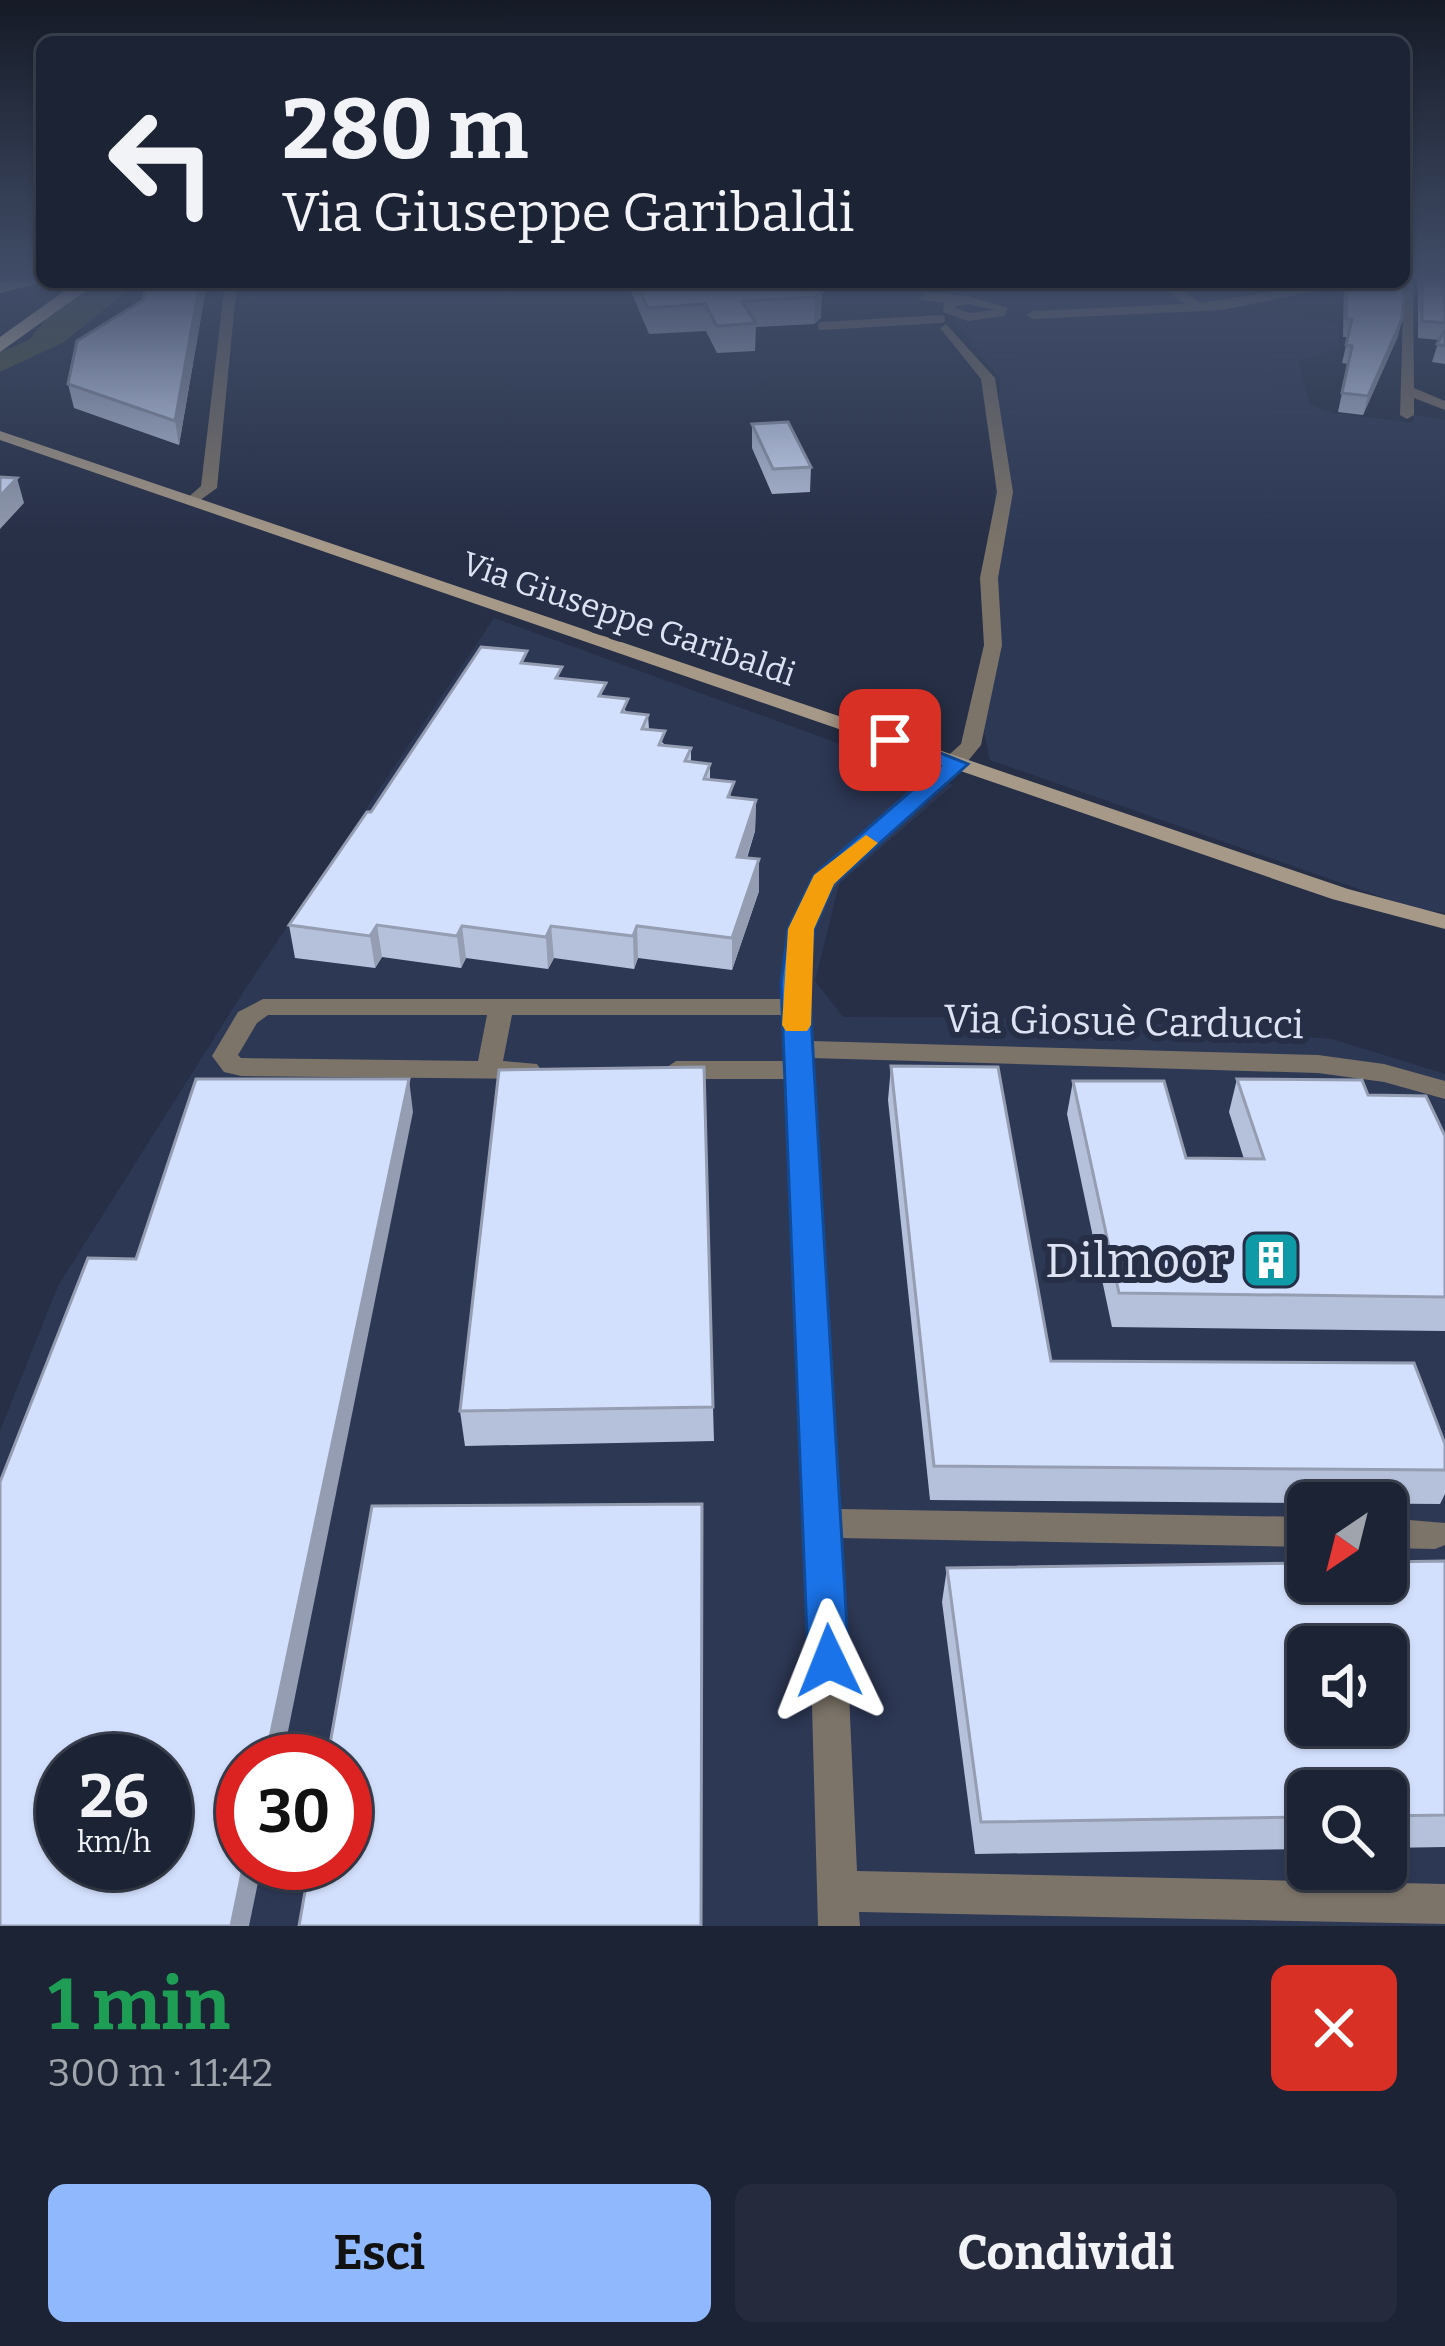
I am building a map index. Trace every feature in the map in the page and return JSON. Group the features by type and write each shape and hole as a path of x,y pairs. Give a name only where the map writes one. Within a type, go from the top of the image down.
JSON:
{"street":[{"path":"192,501 209,488 222,367"},
{"path":"983,367 1005,492 989,578 993,645 971,745 956,764 823,880 801,929 796,1007 824,1523 838,1908 1445,1904"},
{"path":"1408,367 1408,405 1432,413 1445,408"},
{"name":"Via Giuseppe Garibaldi","path":"0,435 1340,894 1445,922"},
{"path":"560,1070 241,1067 226,1057 248,1018 263,1007 796,1007"},
{"path":"489,1070 500,1010"},
{"name":"Via Giosuè Carducci","path":"656,1070 798,1059 1318,1064 1384,1072 1445,1090"},
{"path":"824,1523 1287,1532"},
{"path":"1407,1533 1435,1534"}],"shaded area":[{"path":"991,367 1300,367 1310,405 1333,413 1413,423 1414,415 1445,420 1445,913 1413,908 990,760 984,731 1000,379"},
{"path":"494,618 953,785 839,884 815,981 843,1017 1088,1018 1332,1039 1445,1074 1445,1926 0,1926 0,1431 58,1286 242,994"}],"building":[{"path":"72,367 185,367 175,421 68,384"},
{"path":"1348,367 1381,367 1368,396 1342,393"},
{"path":"788,422 811,467 773,469 752,424"},
{"path":"0,477 17,478 0,496"},
{"path":"481,647 527,651 521,663 562,667 556,678 606,683 599,696 628,699 622,712 648,715 642,729 665,731 659,745 691,748 685,761 710,764 704,779 734,782 728,797 756,800 737,857 759,859 732,938 637,926 633,936 551,926 546,937 462,926 457,936 377,925 370,936 289,925"},
{"path":"891,1066 998,1067 1051,1361 1414,1363 1445,1444 1445,1470 934,1466"},
{"path":"704,1067 713,1407 460,1411 499,1070"},
{"path":"196,1079 409,1079 271,1734 216,1734 216,1890 238,1890 231,1926 0,1926 0,1482 88,1258 136,1259"},
{"name":"Dilmoor","path":"1237,1079 1362,1080 1368,1095 1426,1096 1445,1136 1445,1297 1119,1293 1073,1081 1164,1081 1186,1158 1264,1159"},
{"path":"702,1504 701,1926 299,1926 305,1890 372,1890 372,1734 332,1734 372,1506"},
{"path":"1445,1561 1445,1815 1407,1816 1407,1770 1287,1770 1287,1817 981,1822 947,1568 1287,1563 1287,1602 1407,1602 1407,1562"}],"slow traffic":[{"path":"796,1025 801,929 823,880 866,843"}],"place":[{"name":"Dilmoor","path":"1271,1260"}],"route":[{"path":"829,1661 795,983 801,929 823,880 956,764 890,740"}]}
